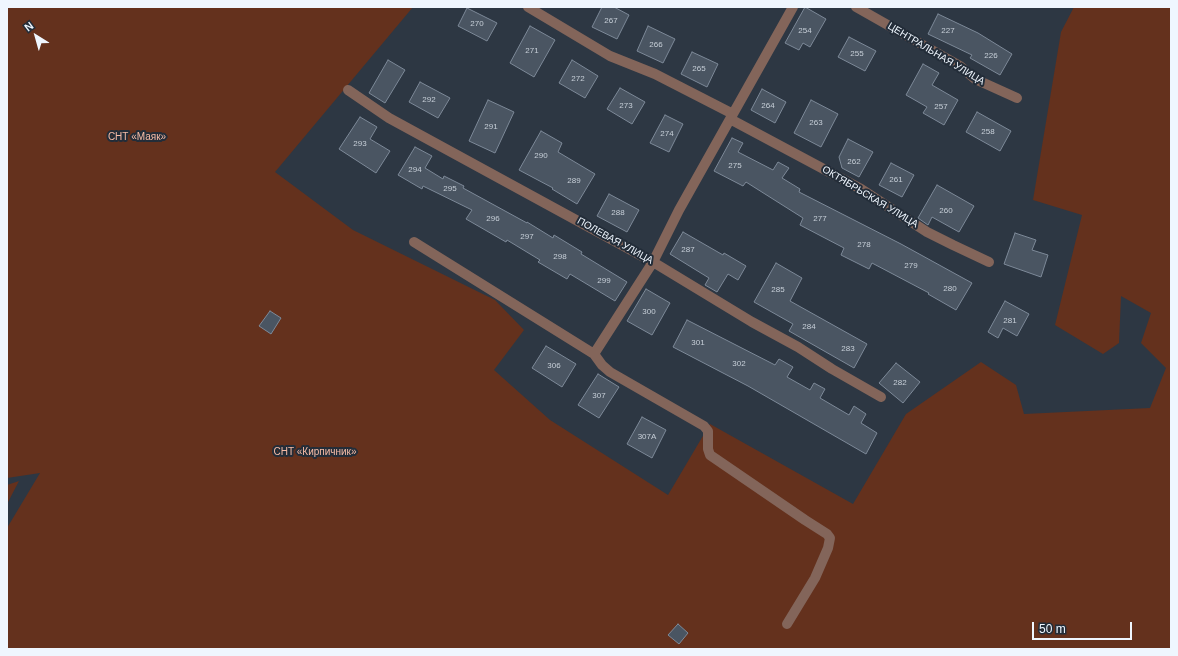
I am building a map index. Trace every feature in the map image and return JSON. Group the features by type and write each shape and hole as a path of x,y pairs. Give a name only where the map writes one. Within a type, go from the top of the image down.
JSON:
{"street":[{"name":"ОКТЯБРЬСКАЯ УЛИЦА","path":"528,7 610,56 655,74 861,189 927,232 989,262"},
{"path":"594,354 653,262 679,210 793,7"},
{"name":"ЦЕНТРАЛЬНАЯ УЛИЦА","path":"856,7 960,66 975,79 1017,98"},
{"name":"ПОЛЕВАЯ УЛИЦА","path":"348,90 389,118 653,262 881,397"},
{"path":"414,242 594,354 602,365 610,372 704,426 708,431 708,449 710,454 827,534 830,538 828,548 815,578 787,624"}],"green space":[{"name":"СНТ «Кирпичник»","path":"7,7 413,7 275,172 353,230 495,300 524,330 494,370 550,420 668,495 710,424 853,504 906,414 981,362 1016,385 1024,414 1150,408 1166,368 1141,343 1151,313 1121,296 1119,343 1103,354 1055,325 1082,215 1033,200 1061,32 1074,7 1171,7 1171,649 7,649 7,528 40,473 7,478"},
{"path":"19,481 7,504 7,485"}],"building":[{"path":"602,7 614,7 629,15 617,39 592,27"},
{"path":"805,7 826,19 810,47 803,43 799,50 785,43"},
{"path":"467,8 497,23 487,41 458,26"},
{"path":"938,14 978,33 1012,54 1000,75 970,58 972,55 928,34"},
{"path":"530,26 555,40 534,77 510,63"},
{"path":"648,26 675,39 663,63 637,51"},
{"path":"849,37 876,51 865,71 838,57"},
{"path":"692,52 718,64 707,87 681,74"},
{"path":"388,60 405,70 385,103 369,93"},
{"path":"572,60 598,76 585,98 559,83"},
{"path":"923,64 939,73 932,85 958,100 944,125 923,113 927,107 906,95"},
{"path":"420,82 450,98 438,118 409,102"},
{"path":"620,88 645,102 632,124 607,109"},
{"path":"762,89 786,102 775,123 751,110"},
{"path":"488,100 514,112 495,153 469,141"},
{"path":"811,100 838,114 821,147 794,133"},
{"path":"977,112 1011,131 1000,151 966,132"},
{"path":"665,115 683,124 669,152 650,143"},
{"path":"360,117 377,127 370,139 390,151 376,173 339,149"},
{"path":"541,131 562,143 558,152 595,174 577,204 552,189 553,188 519,170"},
{"path":"732,138 743,143 738,152 773,170 778,162 789,168 782,178 800,189 799,192 901,244 972,283 956,310 928,294 929,293 872,263 869,269 841,255 844,248 800,225 803,218 746,182 743,186 714,171"},
{"path":"848,139 873,152 859,177 842,168 839,157"},
{"path":"415,147 432,156 425,168 443,179 444,176 464,186 463,188 527,222 553,238 554,235 582,252 581,254 627,282 615,301 570,274 567,279 538,262 540,260 507,240 506,242 466,219 472,210 423,186 422,189 398,175"},
{"path":"891,163 914,175 902,197 879,185"},
{"path":"937,185 974,206 959,232 932,217 928,225 918,218"},
{"path":"609,194 639,210 627,232 597,216"},
{"path":"683,232 723,255 724,253 746,266 738,280 728,274 717,292 705,285 709,278 670,254"},
{"path":"1015,233 1036,240 1032,250 1048,255 1041,277 1004,264"},
{"path":"776,263 802,278 790,301 867,344 854,368 789,331 793,324 754,302"},
{"path":"646,289 670,303 652,335 627,321"},
{"path":"1005,301 1029,314 1017,336 1003,328 998,338 988,332"},
{"path":"270,311 281,318 271,334 259,326"},
{"path":"687,320 775,365 779,359 793,367 787,377 810,390 814,383 825,389 820,398 849,415 854,406 866,414 861,423 877,433 866,454 748,386 673,347"},
{"path":"546,346 576,364 562,387 532,368"},
{"path":"896,363 920,382 903,403 879,383"},
{"path":"598,374 619,387 599,418 578,405"},
{"path":"642,417 666,430 652,458 627,444"},
{"path":"678,624 688,633 679,644 668,635"}],"park label":[{"name":"СНТ «Маяк»","path":"137,137"}]}
